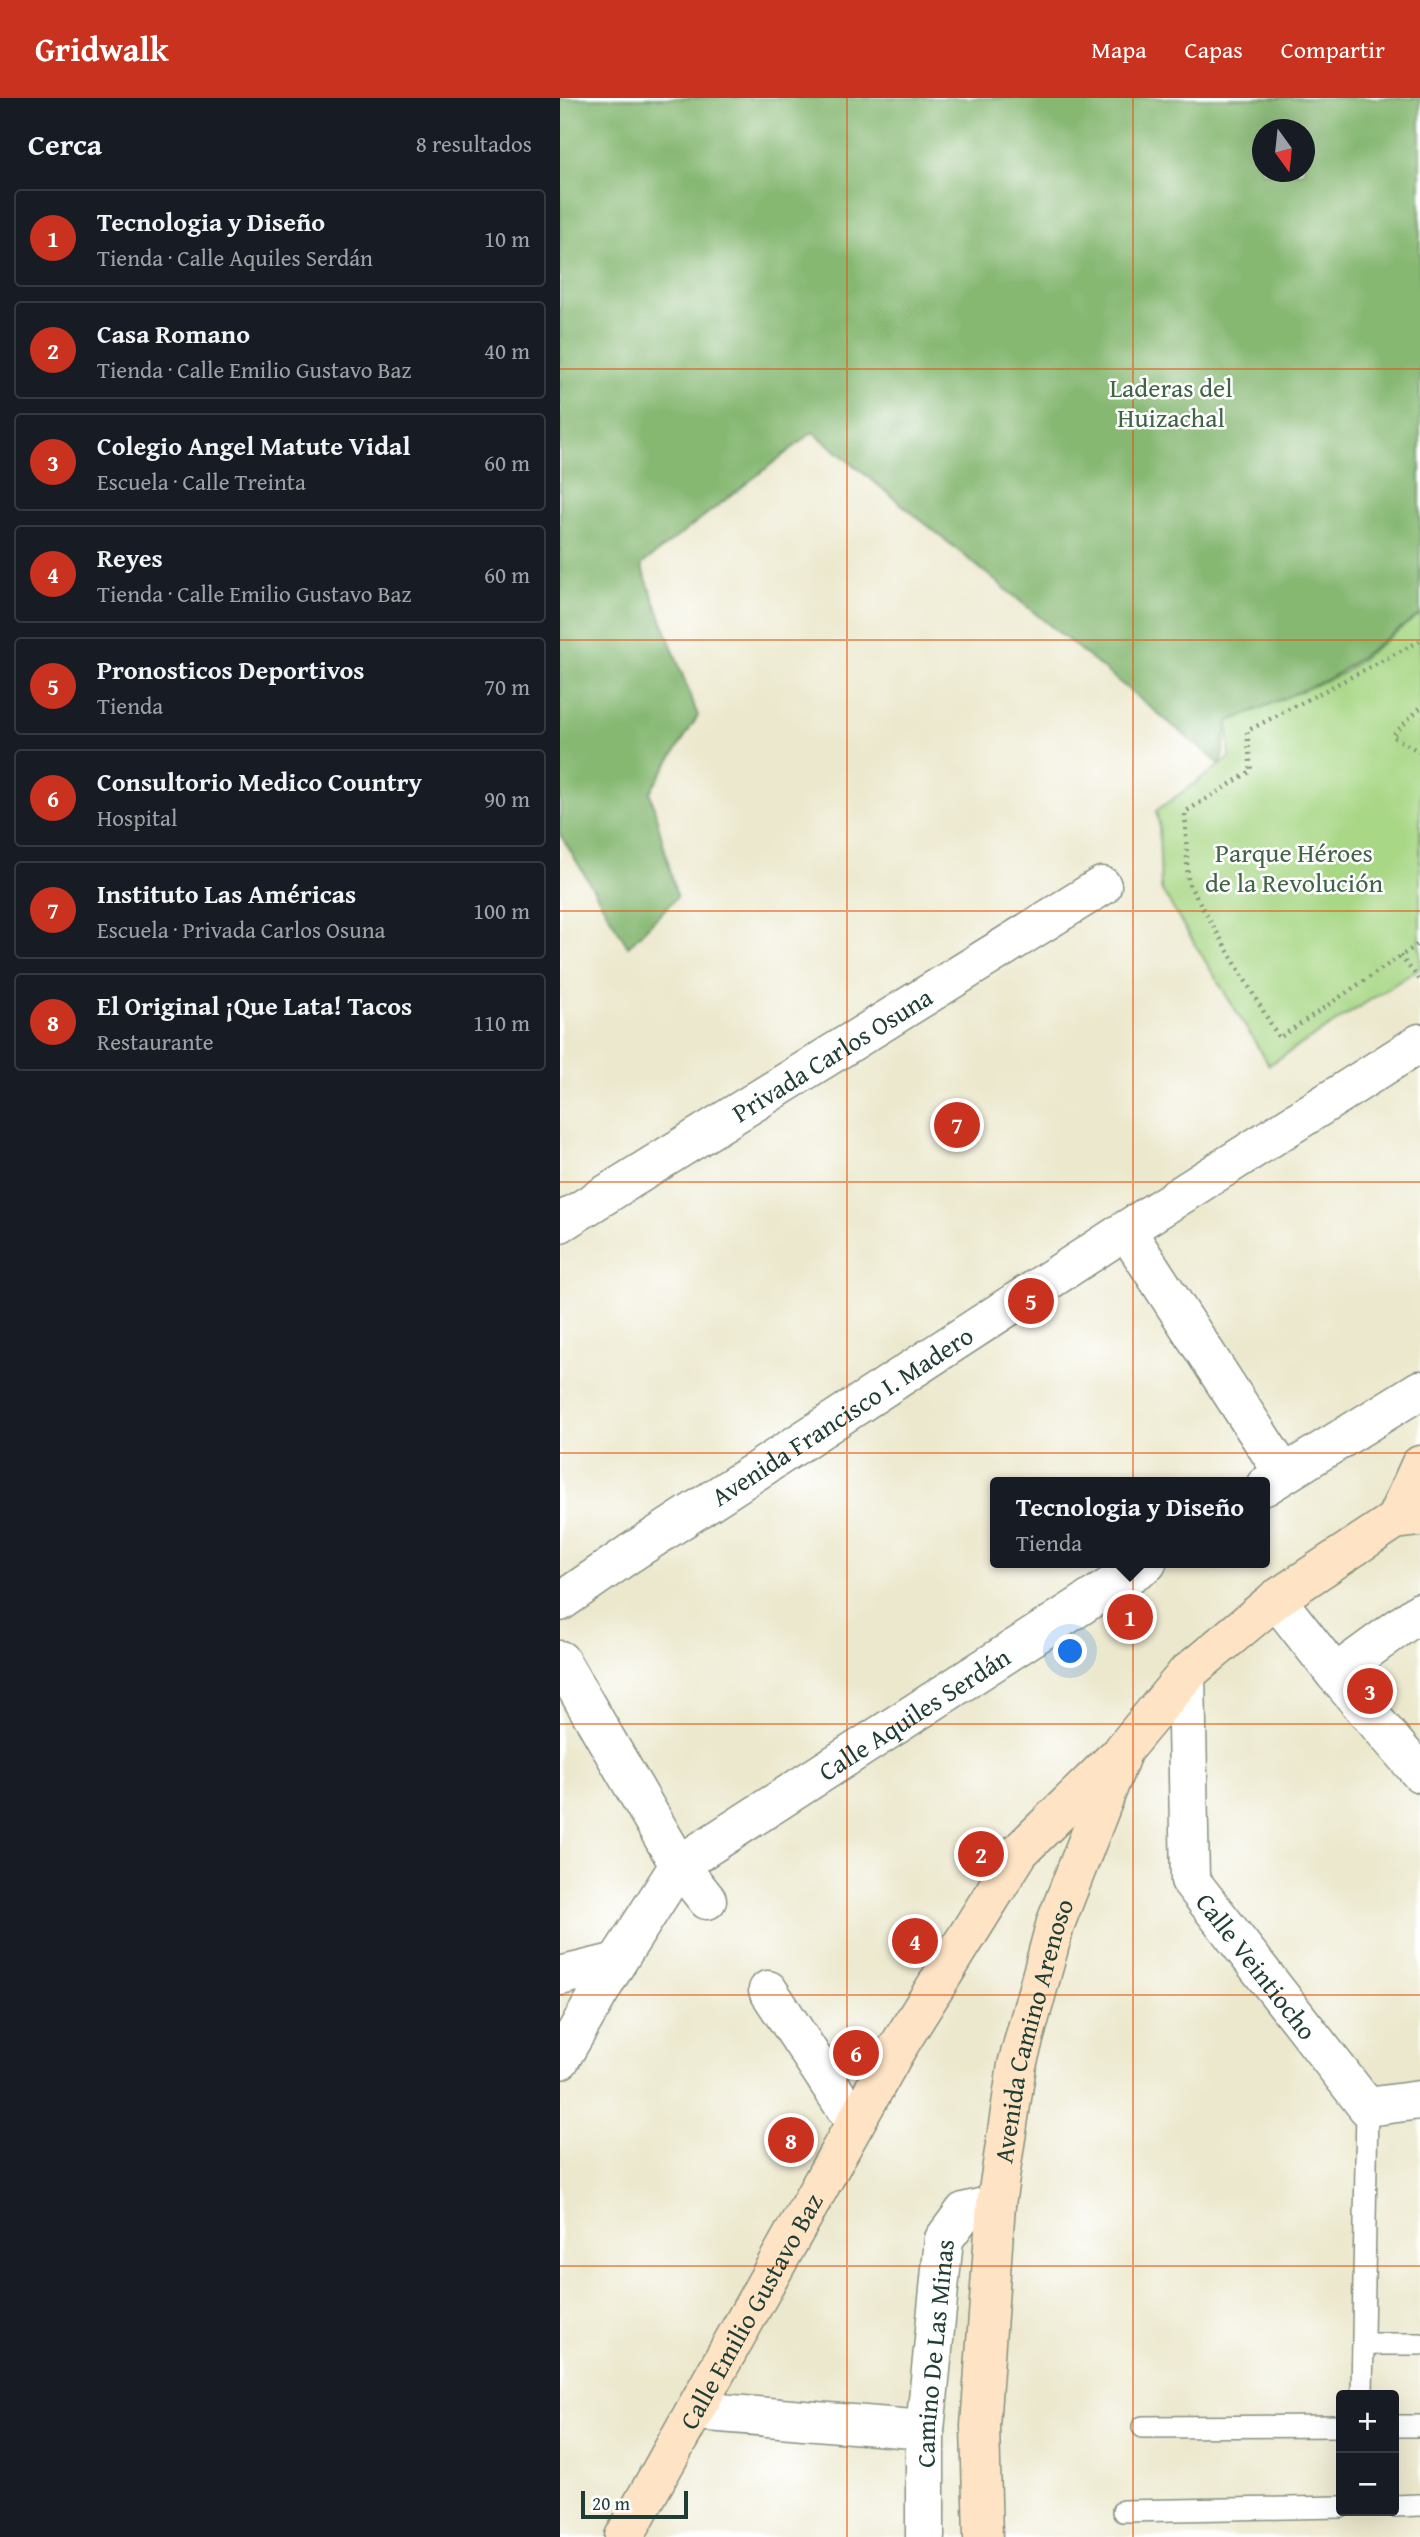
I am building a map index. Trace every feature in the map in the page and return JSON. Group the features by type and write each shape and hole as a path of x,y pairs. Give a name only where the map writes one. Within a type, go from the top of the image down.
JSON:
{"main road":[{"path":"1407,1518 1420,1465"},
{"name":"Avenida Camino Arenoso","path":"983,2537 980,2426 996,2204 1017,2065 1053,1935 1123,1750 1186,1674 1276,1599 1407,1518"},
{"name":"Calle Emilio Gustavo Baz","path":"624,2537 896,2050 1020,1851 1123,1750"}],"street":[{"name":"Privada Carlos Osuna","path":"561,1219 1102,886"},
{"name":"Avenida Francisco I. Madero","path":"560,1602 629,1554 1126,1230 1420,1043"},
{"path":"1126,1230 1275,1480 1420,1390"},
{"name":"Calle Aquiles Serdán","path":"679,1865 1139,1568"},
{"path":"1276,1599 1335,1674 1420,1773"},
{"path":"1335,1674 1420,1612"},
{"path":"560,1660 679,1865 707,1900"},
{"name":"Calle Veintiocho","path":"1186,1674 1190,1880 1367,2107"},
{"path":"560,2060 617,1962 679,1865"},
{"path":"560,1976 617,1962"},
{"path":"768,1990 855,2123"},
{"path":"1367,2107 1420,2100"},
{"name":"Camino De Las Minas","path":"925,2537 925,2430 944,2239 964,2212 996,2204"},
{"path":"696,2411 925,2430"}],"lane":[{"path":"1362,2390 1367,2107"},
{"path":"1363,2344 1420,2344"},
{"path":"1143,2427 1336,2426"},
{"path":"1399,2426 1420,2426"},
{"path":"1399,2506 1420,2505"},
{"path":"1123,2511 1336,2507"}],"path":[{"path":"1420,641 1247,731 1251,771 1185,812 1188,883 1279,1038 1420,943"},
{"path":"1420,708 1392,736 1420,752"},
{"path":"1400,956 1420,980"}],"green space":[{"name":"Laderas del Huizachal","path":"560,98 1420,98 1420,614 1331,678 1228,722 1221,765 813,432 641,565 698,716 650,792 677,897 628,947 560,834"},
{"name":"Parque Héroes de la Revolución","path":"1420,614 1420,968 1269,1065 1161,889 1159,824 1156,811 1230,758 1228,722 1343,673"}],"place":[{"name":"Instituto Las Américas","path":"957,1125"},
{"name":"Pronosticos Deportivos","path":"1031,1301"},
{"name":"Tecnologia y Diseño","path":"1130,1617"},
{"name":"Colegio Angel Matute Vidal","path":"1370,1691"},
{"name":"Casa Romano","path":"981,1854"},
{"name":"Reyes","path":"915,1941"},
{"name":"Consultorio Medico Country","path":"856,2053"},
{"name":"El Original ¡Que Lata! Tacos","path":"791,2140"}]}
